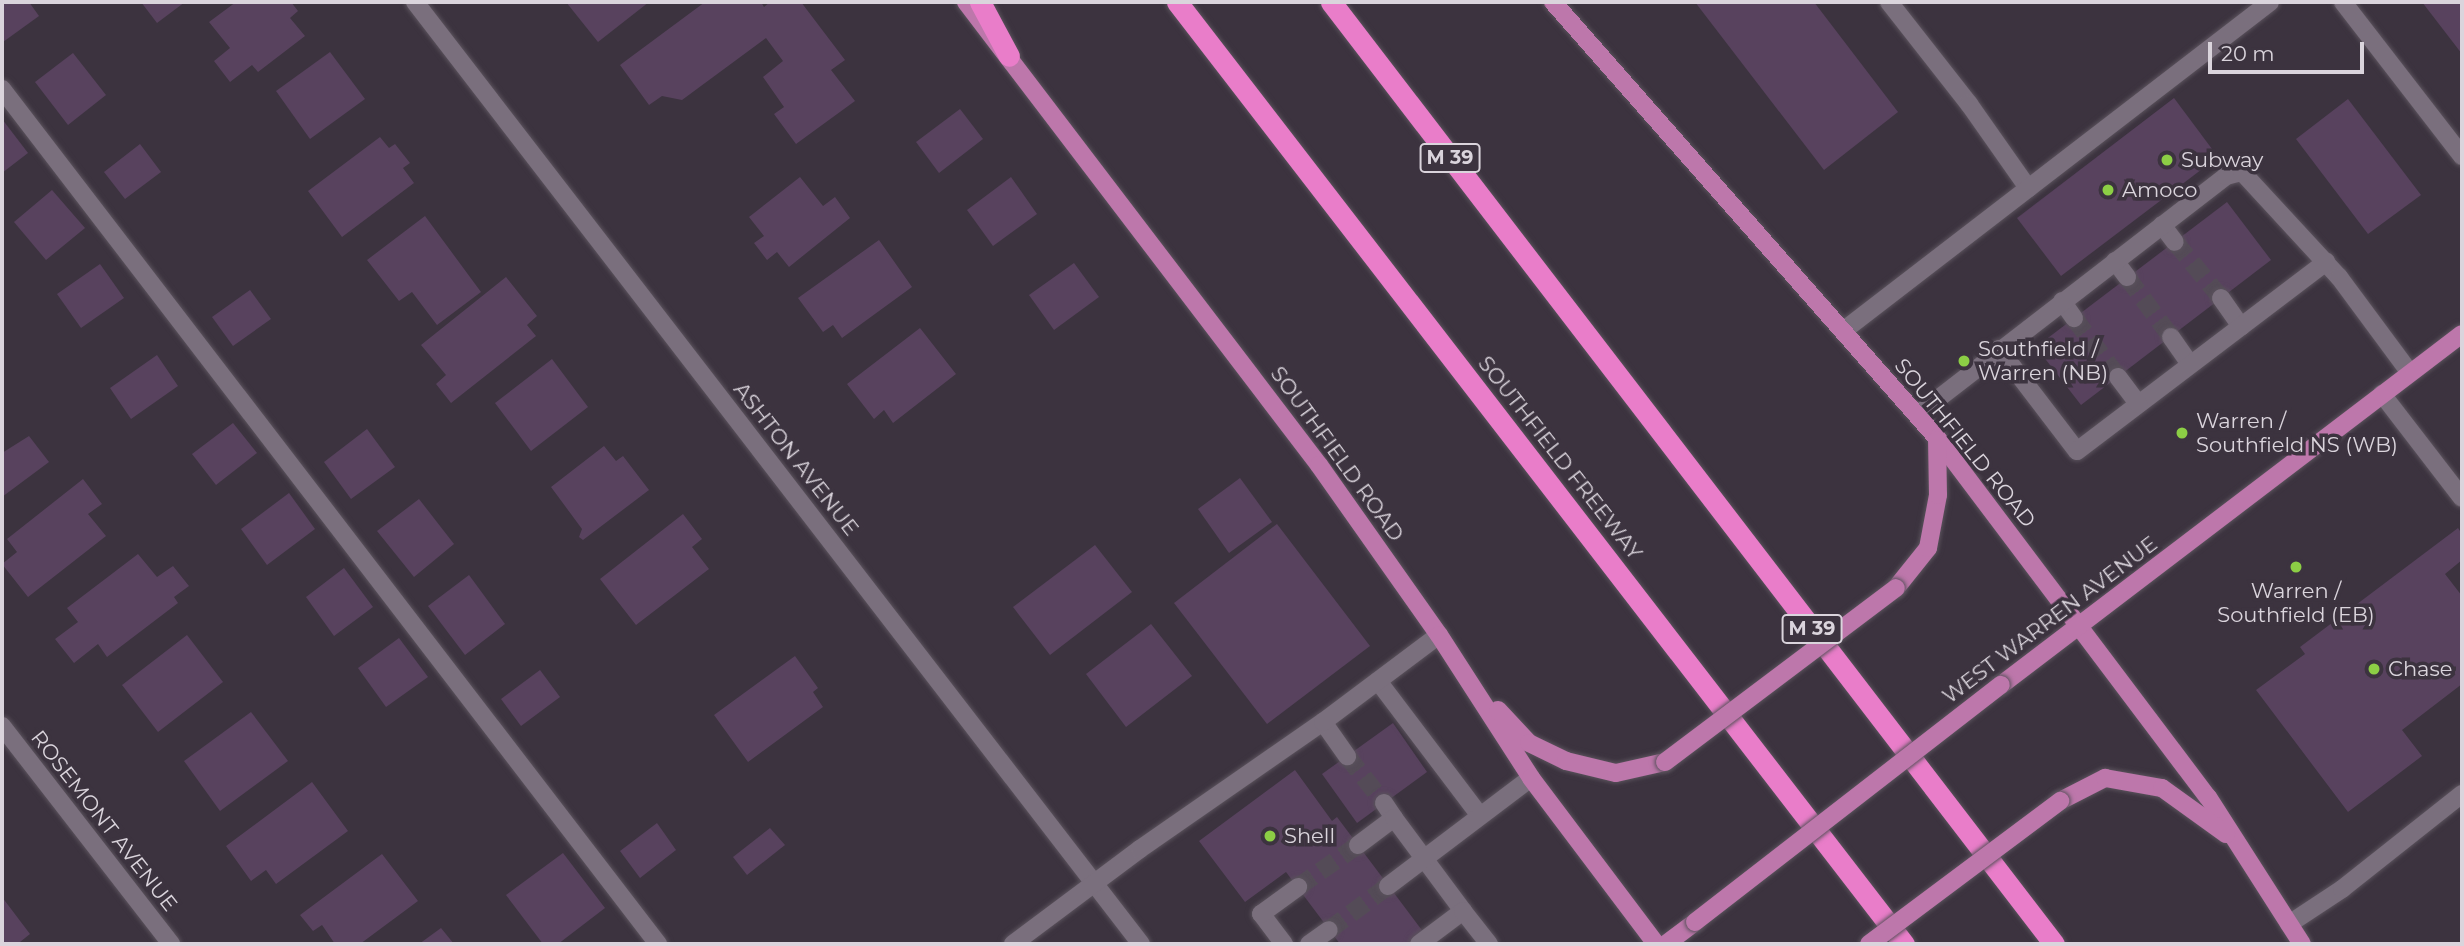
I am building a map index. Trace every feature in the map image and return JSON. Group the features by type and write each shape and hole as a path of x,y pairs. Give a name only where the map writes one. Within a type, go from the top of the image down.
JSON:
{"highway":[{"path":"980,2 1009,56"},
{"name":"SOUTHFIELD FREEWAY","path":"1177,2 1903,944"},
{"name":"M 39","path":"1331,2 2054,944"}],"main road":[{"name":"SOUTHFIELD ROAD","path":"966,2 1319,465 1439,635 1531,778 1656,944"},
{"name":"SOUTHFIELD ROAD","path":"1553,2 1937,438 2208,797 2302,944"},
{"name":"WEST WARREN AVENUE","path":"1665,944 2462,334"},
{"path":"1464,674 1529,743 1566,761 1616,773 1665,762 1896,588 1928,548 1938,495 1937,438"},
{"path":"1869,944 2060,801 2105,778 2162,788 2235,840"}],"street":[{"name":"ASHTON AVENUE","path":"415,2 1141,944"},
{"path":"1889,2 1969,104 2028,188"},
{"path":"1843,331 2270,2"},
{"path":"2343,2 2462,156"},
{"path":"2,89 658,944"},
{"path":"1917,415 1999,349 2227,176 2242,172 2326,262 2410,373"},
{"path":"2162,225 2175,242"},
{"path":"2115,261 2127,277"},
{"path":"1999,349 2077,451 2326,262"},
{"path":"2221,298 2241,327"},
{"path":"2062,301 2074,318"},
{"path":"2171,337 2190,364"},
{"path":"2118,377 2138,404"},
{"path":"2382,394 2462,498"},
{"path":"1013,944 1323,722 1439,635"},
{"path":"1378,681 1480,816"},
{"path":"1323,722 1347,756"},
{"name":"ROSEMONT AVENUE","path":"2,726 171,944"},
{"path":"1388,886 1531,778"},
{"path":"2289,924 2342,889 2462,794"},
{"path":"1358,845 1389,811 1489,944"},
{"path":"1284,944 1261,914 1298,887"},
{"path":"1419,944 1463,911"},
{"path":"1309,944 1329,930"}],"building":[{"path":"2,2 29,2 39,16 3,42"},
{"path":"141,2 185,2 157,23"},
{"path":"236,2 291,2 298,11 290,18 305,36 258,72 252,65 230,82 214,61 230,48 209,22"},
{"path":"566,2 649,2 598,42"},
{"path":"705,2 761,2 764,7 770,2 801,2 845,60 831,70 855,101 796,144 774,114 784,107 763,77 783,61 766,38 682,100 662,96 649,105 620,65"},
{"path":"1695,2 1814,2 1898,112 1824,170"},
{"path":"2422,2 2462,2 2462,54"},
{"path":"330,52 365,99 310,139 276,91"},
{"path":"73,53 106,95 68,125 35,82"},
{"path":"2174,98 2218,157 2061,276 2017,218"},
{"path":"2348,99 2421,195 2368,234 2296,139"},
{"path":"960,109 983,139 939,173 916,142"},
{"path":"2,119 28,153 2,173"},
{"path":"380,137 389,148 395,144 410,163 403,168 414,183 342,237 308,191"},
{"path":"140,144 161,172 125,199 104,172"},
{"path":"800,177 823,206 835,197 850,218 789,267 777,252 767,260 754,243 764,236 749,217"},
{"path":"1011,177 1037,214 993,246 967,210"},
{"path":"52,190 85,228 46,260 14,222"},
{"path":"2227,202 2271,260 2081,405 2036,347"},
{"path":"425,216 481,292 437,325 412,292 399,301 367,260"},
{"path":"879,240 912,287 842,338 833,325 823,332 798,298"},
{"path":"1074,263 1099,297 1054,330 1029,295"},
{"path":"100,264 124,298 81,328 57,294"},
{"path":"506,277 537,316 527,325 536,336 451,403 436,384 446,375 421,345"},
{"path":"250,290 271,319 233,346 212,317"},
{"path":"920,328 956,374 893,423 884,410 874,419 847,384"},
{"path":"157,355 178,386 131,419 110,388"},
{"path":"552,359 588,407 531,451 495,403"},
{"path":"233,423 257,453 216,485 192,454"},
{"path":"367,429 395,467 351,499 324,462"},
{"path":"29,436 49,462 2,497 2,453"},
{"path":"604,446 616,461 623,456 649,490 583,540 579,537 582,529 551,487"},
{"path":"1240,478 1272,522 1229,553 1198,509"},
{"path":"83,479 102,504 88,514 106,536 28,597 2,564 17,552 7,539"},
{"path":"289,493 315,529 267,565 241,529"},
{"path":"419,499 454,544 414,577 377,531"},
{"path":"683,514 702,539 692,547 709,569 636,625 600,579"},
{"path":"1277,524 1370,646 1267,724 1174,603"},
{"name":"Chase","path":"2458,528 2462,534 2462,560 2445,574 2462,596 2462,684 2402,730 2422,756 2348,812 2256,690 2305,654 2300,647"},
{"path":"1095,545 1132,592 1050,655 1013,607"},
{"path":"138,554 157,577 173,566 189,586 174,597 178,603 107,657 98,644 74,663 55,639 78,622 67,608"},
{"path":"344,568 373,607 334,636 306,597"},
{"path":"469,575 505,624 465,655 428,606"},
{"path":"1151,624 1192,676 1126,727 1086,674"},
{"path":"187,635 223,682 158,732 122,685"},
{"path":"399,638 428,677 386,707 358,668"},
{"path":"795,656 818,688 813,692 823,707 748,762 714,715"},
{"path":"540,670 560,697 521,726 501,699"},
{"path":"251,712 288,761 220,811 184,761"},
{"path":"1393,723 1427,772 1357,823 1322,774"},
{"path":"1295,770 1332,821 1337,817 1424,933 1409,944 1340,944 1286,872 1245,902 1199,841"},
{"path":"312,782 348,831 276,884 266,870 251,881 226,846"},
{"path":"657,823 676,850 640,878 620,851"},
{"path":"770,828 785,845 747,875 733,857"},
{"path":"563,853 605,908 558,944 543,944 506,895"},
{"path":"382,854 418,901 360,944 335,944 322,925 313,931 300,915"},
{"path":"2,897 30,934 21,944 2,944"},
{"path":"441,928 454,944 419,944"}],"tunnel":[{"path":"2175,242 2221,298"},
{"path":"2127,277 2171,337"},
{"path":"2074,318 2118,377"},
{"path":"1347,756 1384,803"},
{"path":"1298,887 1358,845"},
{"path":"1329,930 1388,886"}],"place":[{"name":"Subway","path":"2167,160"},
{"name":"Amoco","path":"2108,190"},
{"name":"Southfield / Warren (NB)","path":"1964,361"},
{"name":"Warren / Southfield NS (WB)","path":"2182,433"},
{"name":"Warren / Southfield (EB)","path":"2296,567"},
{"name":"Chase","path":"2374,669"},
{"name":"Shell","path":"1270,836"}]}
